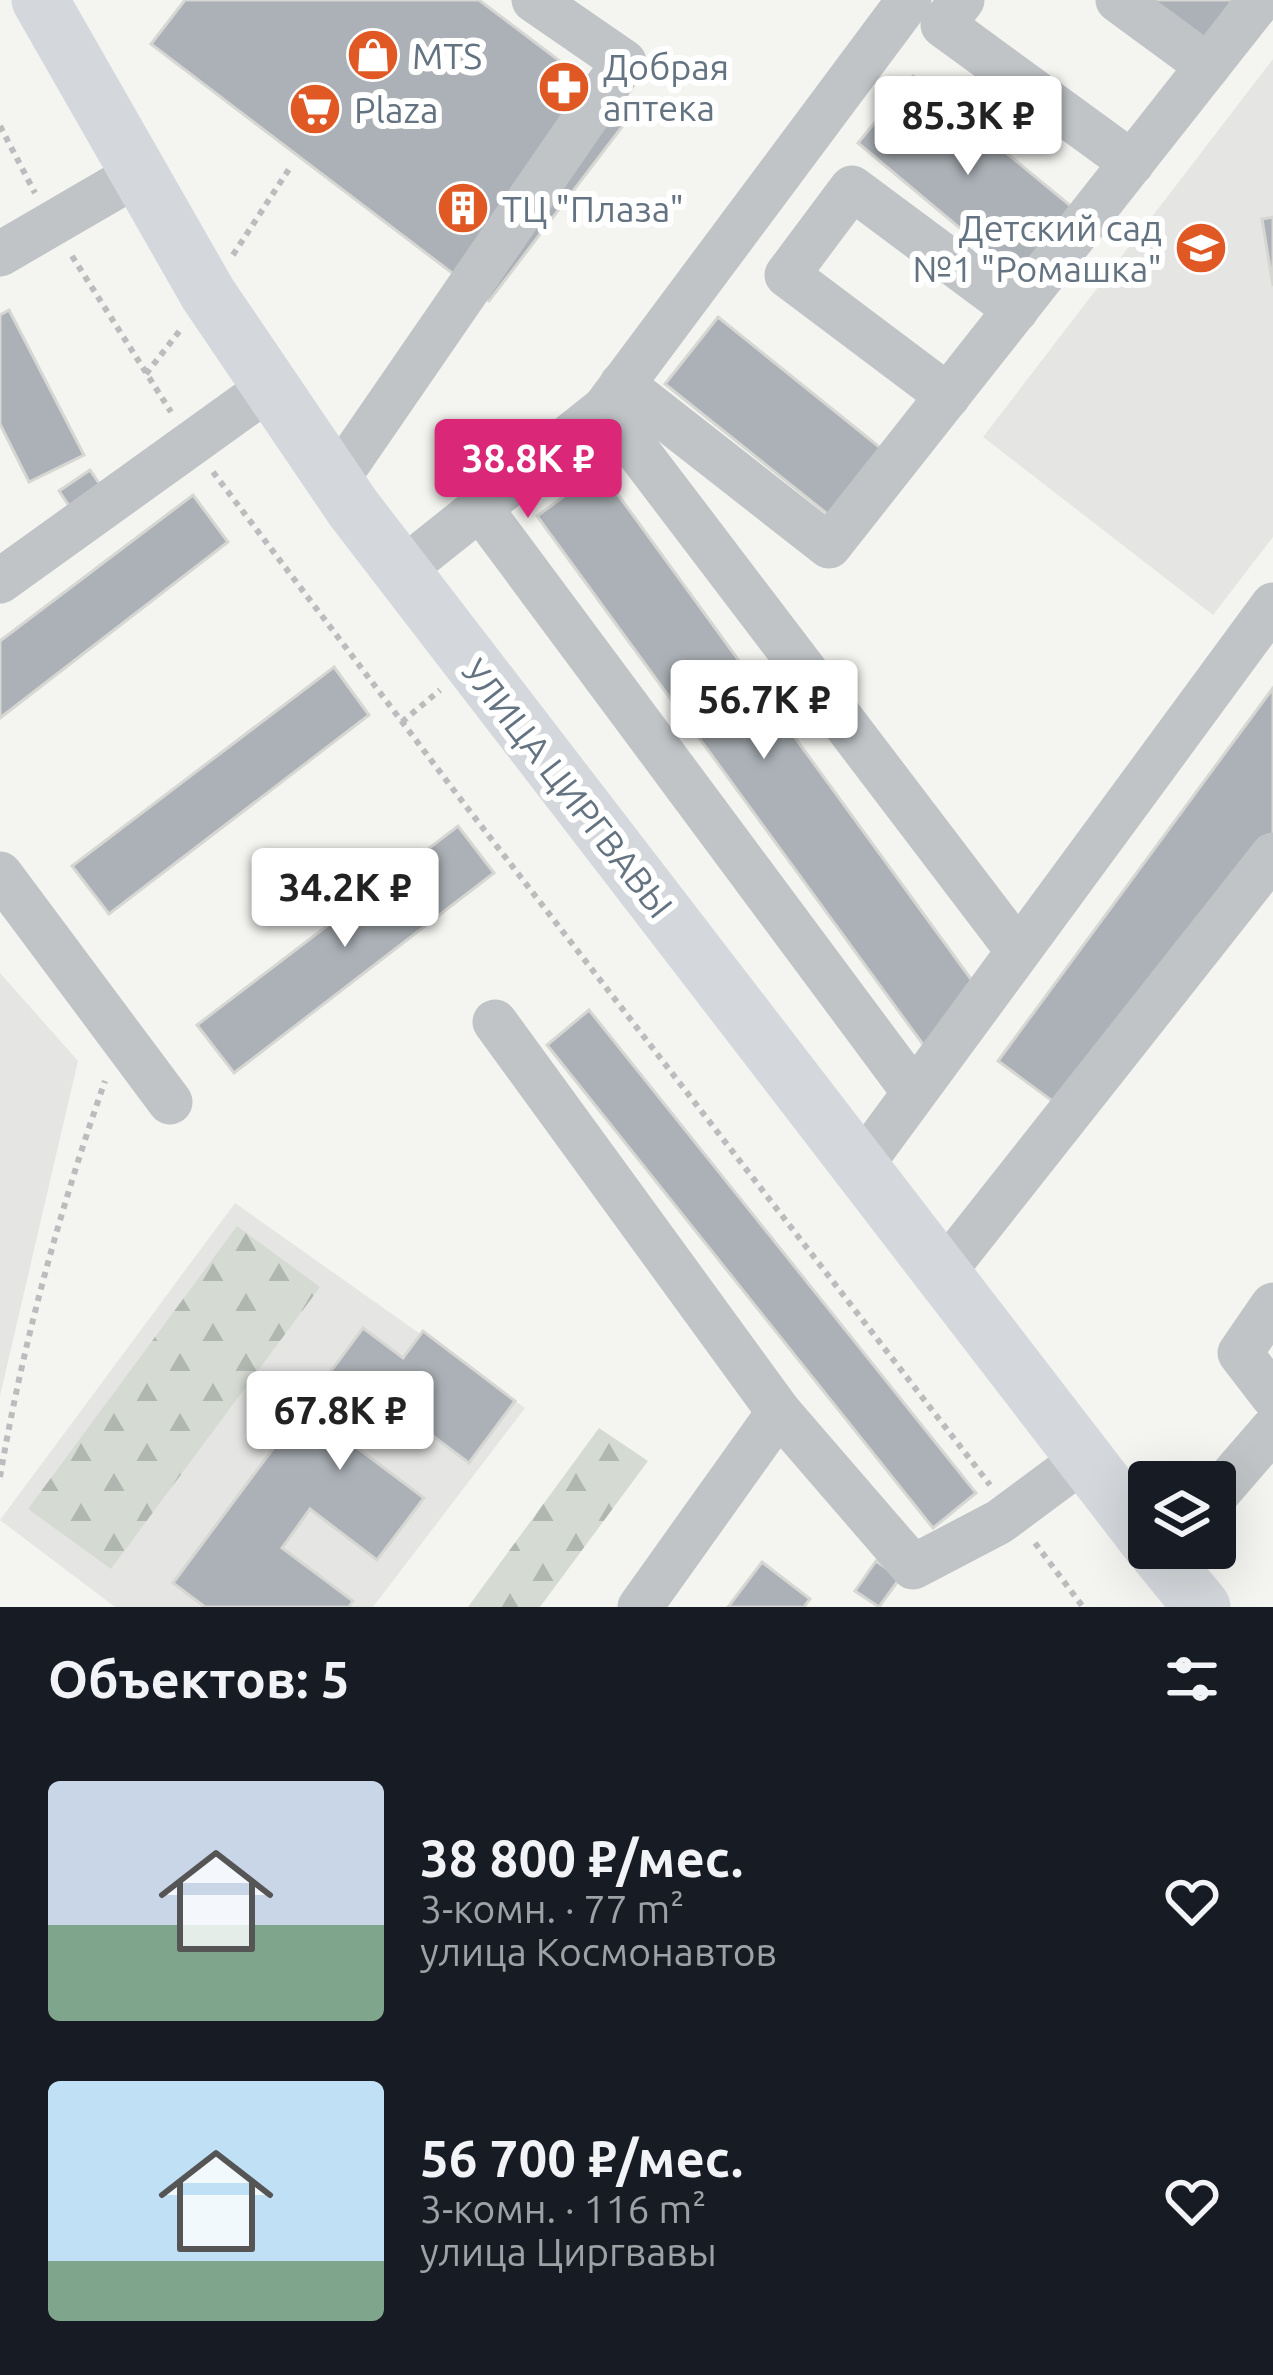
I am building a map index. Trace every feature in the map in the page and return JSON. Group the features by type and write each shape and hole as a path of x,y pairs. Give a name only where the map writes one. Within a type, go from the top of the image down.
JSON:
{"main road":[{"name":"УЛИЦА ЦИРГВАВЫ","path":"58,9 208,294 335,482 1128,1512"},
{"name":"УЛИЦА ЦИРГВАВЫ","path":"1174,1569 1202,1607"}],"street":[{"path":"335,482 624,62 534,0"},
{"path":"401,571 613,396 909,0"},
{"path":"962,0 944,25 1132,164"},
{"path":"1118,0 1208,66"},
{"path":"613,396 830,546 1259,0"},
{"path":"0,254 141,172"},
{"path":"948,395 787,275 852,188 1016,310"},
{"path":"0,581 270,387"},
{"path":"613,396 1018,951"},
{"path":"480,508 914,1092"},
{"path":"860,1167 1273,604"},
{"path":"942,1274 1273,855"},
{"path":"0,874 170,1102"},
{"path":"496,1022 779,1412 913,1567 1012,1513 1084,1459"},
{"path":"1273,1305 1240,1353 1273,1396"},
{"path":"640,1607 779,1412"},
{"path":"1236,1472 1273,1429"}],"path":[{"path":"0,126 51,224 193,445 1083,1607"},
{"path":"0,1477 14,1399 76,1163 110,1066 106,1019"}],"shaded area":[{"name":"Детский сад №1 \"Ромашка\"","path":"1273,59 1273,537 1213,615 983,437"},
{"path":"0,973 78,1061 0,1396"},
{"path":"235,1203 525,1408 373,1607 115,1607 0,1520"}],"green space":[{"path":"237,1226 320,1287 111,1569 28,1509"},
{"path":"599,1428 648,1461 540,1607 468,1607"}],"building":[{"name":"ТЦ \"Плаза\"","path":"185,0 479,0 631,115 489,301 151,44"},
{"path":"1139,0 1233,0 1199,45"},
{"path":"913,76 1078,212 1022,280 858,143"},
{"path":"1273,217 1273,286 1262,219"},
{"path":"9,310 84,455 29,482 0,424 0,315"},
{"path":"718,317 888,454 835,520 665,384"},
{"path":"90,470 107,495 76,516 59,491"},
{"path":"600,470 992,1008 930,1054 537,516"},
{"path":"193,495 228,542 0,718 0,641"},
{"path":"334,667 369,715 109,914 72,866"},
{"path":"1273,688 1273,838 1070,1114 998,1061"},
{"path":"458,826 494,873 234,1073 197,1025"},
{"path":"589,1010 976,1493 933,1528 547,1045"},
{"path":"363,1328 403,1358 423,1331 515,1401 469,1463 389,1403 356,1447 424,1498 377,1560 310,1509 282,1548 353,1601 349,1607 205,1607 173,1583"},
{"path":"876,1561 900,1578 879,1607 855,1591"},
{"path":"762,1562 810,1599 804,1607 728,1607"}],"place":[{"name":"MTS","path":"373,55"},
{"name":"Добрая аптека","path":"564,87"},
{"name":"Plaza","path":"315,109"},
{"name":"ТЦ \"Плаза\"","path":"463,208"},
{"name":"Детский сад №1 \"Ромашка\"","path":"1201,248"}]}
